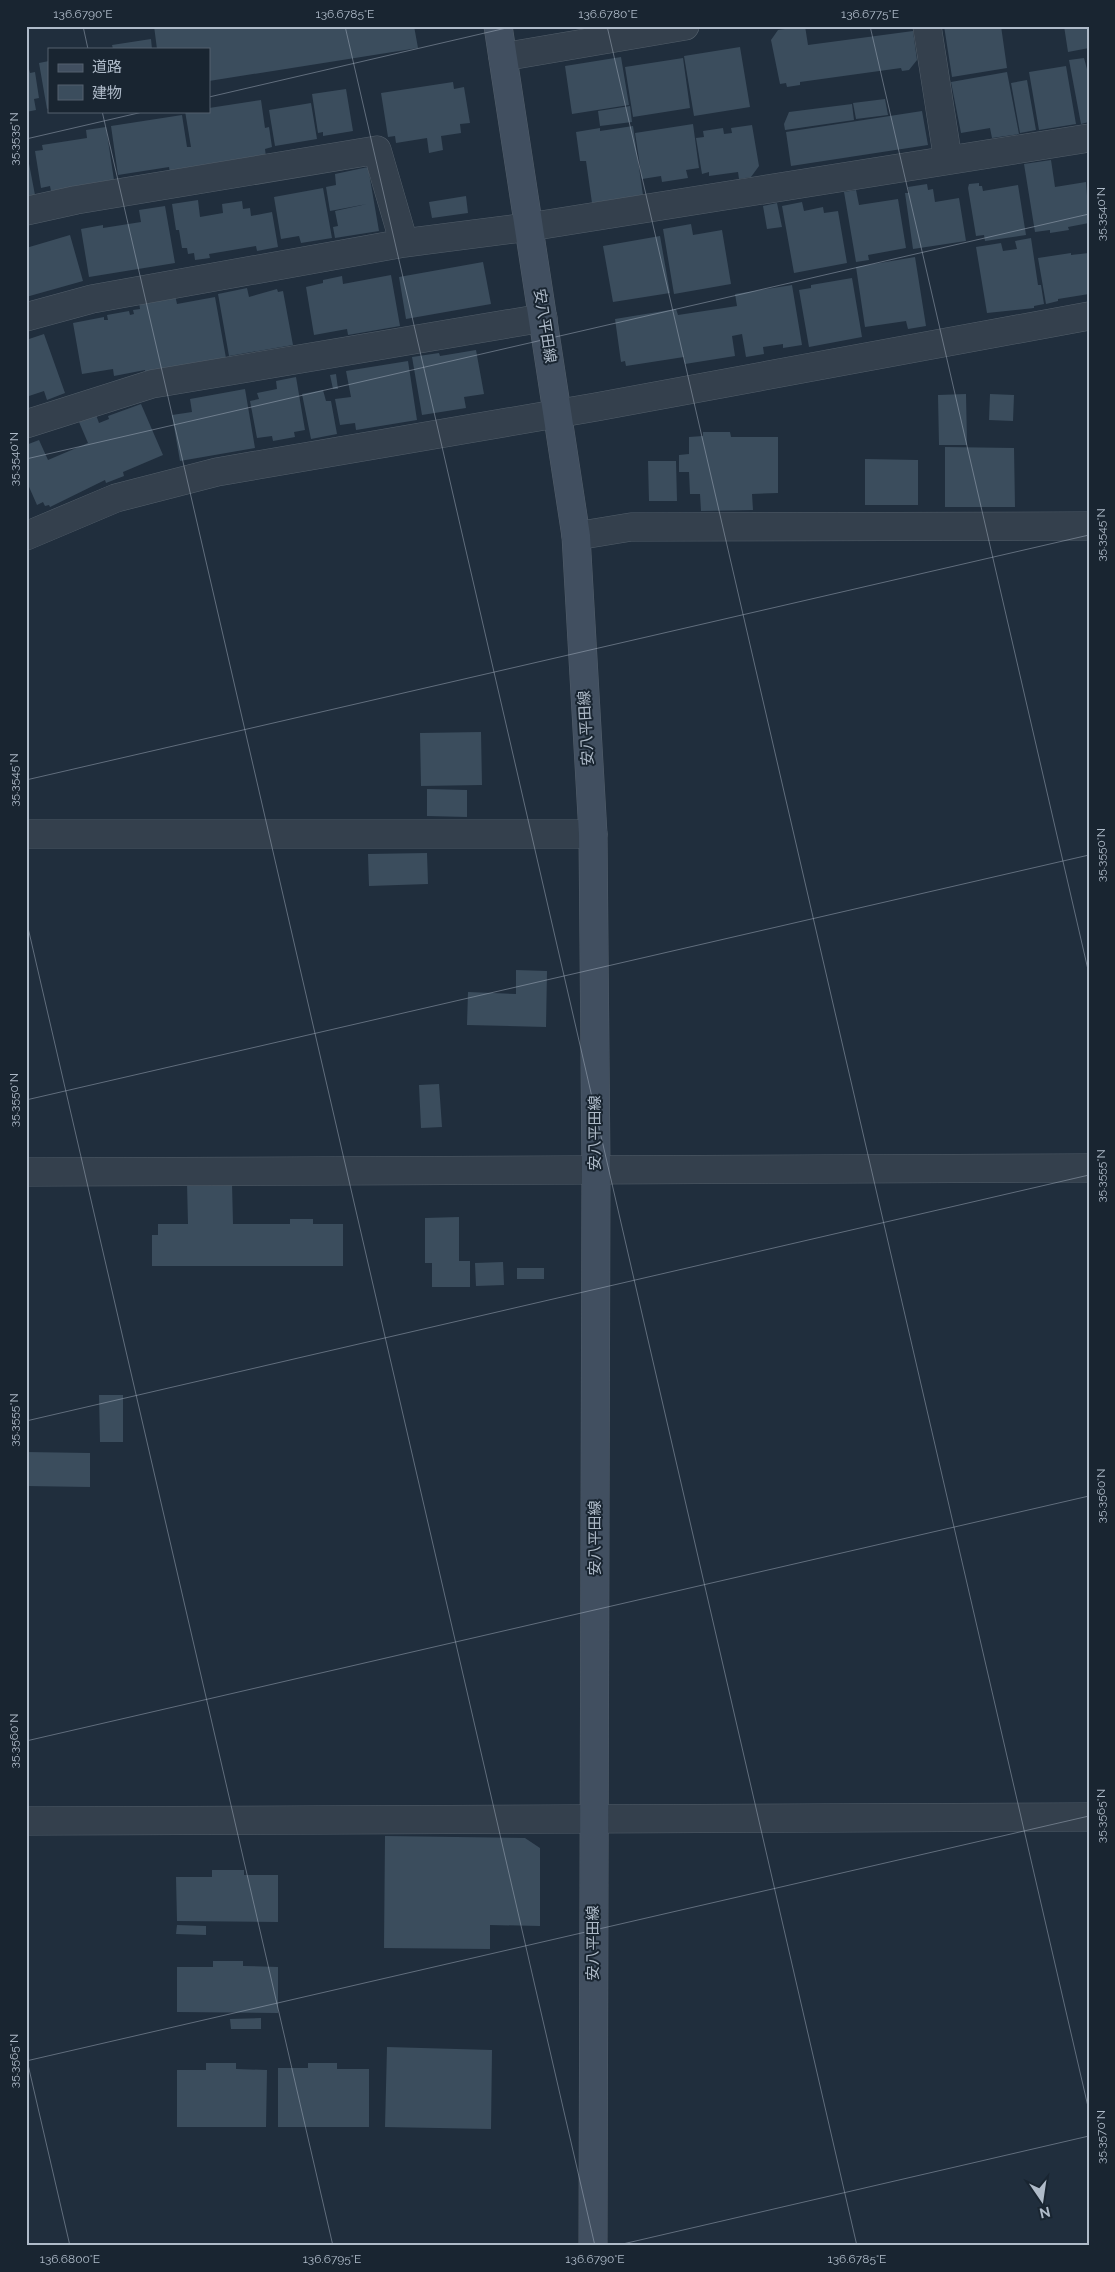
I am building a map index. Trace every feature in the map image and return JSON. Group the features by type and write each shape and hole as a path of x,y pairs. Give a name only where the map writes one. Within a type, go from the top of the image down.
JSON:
{"main road":[{"name":"安八平田線","path":"498,26 559,413 576,536 593,834 596,1169 593,2246"}],"street":[{"path":"503,57 685,26"},
{"path":"927,26 948,160"},
{"path":"26,317 92,299 404,243 529,227 1089,138"},
{"path":"26,211 76,200 377,150 404,243"},
{"path":"26,536 116,498 217,472 559,413 1089,316"},
{"path":"26,424 152,384 544,318"},
{"path":"576,536 631,527 1089,526"},
{"path":"26,834 593,834"},
{"path":"26,1172 1089,1168"},
{"path":"26,1820 1089,1817"}],"building":[{"path":"154,26 414,26 418,48 210,81 210,48 157,48"},
{"path":"805,26 808,45 913,31 917,60 909,70 902,71 901,68 800,82 800,85 787,87 786,83 780,84 771,40 778,30"},
{"path":"944,26 1001,26 1007,68 952,77"},
{"path":"1064,26 1089,26 1089,48 1068,52"},
{"path":"151,39 152,48 113,48 112,45"},
{"path":"740,47 750,107 694,116 684,56"},
{"path":"621,57 629,105 572,114 565,66"},
{"path":"683,58 690,108 633,117 625,67"},
{"path":"1084,58 1087,69 1089,69 1089,122 1081,124 1069,60"},
{"path":"48,61 47,109 39,63"},
{"path":"26,65 28,65 30,73 35,72 39,98 34,99 36,110 26,112"},
{"path":"1066,66 1076,124 1039,130 1029,72"},
{"path":"1007,72 1019,134 992,138 990,128 961,133 951,82"},
{"path":"1027,80 1036,130 1020,133 1011,83"},
{"path":"453,82 454,89 464,87 470,123 460,124 461,133 441,136 443,150 429,153 427,138 396,143 395,136 388,137 381,93"},
{"path":"346,89 353,131 323,136 323,132 318,133 312,94"},
{"path":"885,99 888,115 856,119 853,103"},
{"path":"261,100 265,128 269,127 272,147 265,149 266,157 170,173 169,167 118,175 111,126 182,115 187,147 191,147 185,112 210,112 210,108"},
{"path":"311,103 317,139 275,146 269,110"},
{"path":"852,104 854,120 785,130 784,124 789,112"},
{"path":"630,106 632,122 600,126 598,111"},
{"path":"922,111 928,145 791,166 786,132"},
{"path":"693,124 699,168 686,170 688,178 662,182 661,176 642,179 635,133"},
{"path":"752,125 759,166 751,177 739,179 738,172 709,176 709,172 702,174 696,138 704,137 703,131 723,128 724,134 732,133 731,128"},
{"path":"633,126 643,195 592,203 586,161 580,161 576,132 600,128 600,131"},
{"path":"106,127 114,180 51,191 50,186 41,188 35,151 43,150 42,145 87,138 86,130"},
{"path":"26,148 35,195 26,197"},
{"path":"1051,160 1055,187 1086,182 1089,223 1068,227 1069,230 1050,233 1050,230 1035,232 1024,164"},
{"path":"368,167 379,231 335,238 333,227 338,226 335,211 367,204 330,211 326,187 336,185 335,174"},
{"path":"979,183 983,191 1018,185 1026,235 985,241 984,235 976,236 968,188 969,184"},
{"path":"927,184 928,190 933,189 935,202 959,198 966,241 913,249 905,193 909,193 908,187"},
{"path":"323,188 332,238 301,243 299,236 281,239 274,197"},
{"path":"856,190 859,205 898,199 906,248 868,255 869,260 856,262 844,192"},
{"path":"466,196 468,213 432,218 429,202"},
{"path":"198,200 200,217 223,213 222,204 242,201 243,209 250,208 251,216 272,212 278,247 257,251 256,246 209,254 210,258 195,260 194,253 188,254 187,248 182,248 179,230 176,230 172,204"},
{"path":"802,202 804,211 823,207 824,213 838,211 847,263 794,273 782,206"},
{"path":"777,203 782,227 767,229 763,206"},
{"path":"165,206 175,263 89,277 81,229 103,225 103,228 141,222 139,210"},
{"path":"691,224 693,235 722,230 731,284 674,294 663,229"},
{"path":"70,235 83,281 26,297 26,248"},
{"path":"660,236 670,293 613,302 603,246"},
{"path":"1031,238 1038,285 1041,285 1044,304 1034,306 1034,308 987,313 976,247 1001,243 1003,251 1017,249 1015,241"},
{"path":"1071,253 1071,255 1089,253 1089,294 1058,299 1058,301 1046,304 1038,258"},
{"path":"915,257 926,326 908,329 906,321 865,327 856,267"},
{"path":"483,262 491,304 406,319 399,277"},
{"path":"391,275 400,326 348,335 347,329 314,335 306,287 323,283 323,280 342,276 343,284"},
{"path":"852,278 862,337 809,347 799,290 811,288 811,285"},
{"path":"792,285 802,345 783,348 783,344 763,347 764,354 746,357 742,334 732,336 735,356 685,364 684,357 626,366 625,361 621,362 615,319 676,309 678,315 737,306 735,294"},
{"path":"247,288 249,297 277,289 278,292 283,291 293,345 229,356 218,294"},
{"path":"175,295 177,304 215,297 226,358 114,376 113,369 82,374 73,323 104,317 104,320 108,320 107,315 129,311 130,315 134,314 133,310 140,309 139,302"},
{"path":"44,334 65,393 47,400 44,391 26,397 26,346 28,345 26,340"},
{"path":"476,350 484,394 464,397 466,408 422,415 412,357 439,353 440,356"},
{"path":"408,361 417,420 356,430 355,423 340,425 335,399 351,397 346,371"},
{"path":"336,374 338,389 333,389 330,375"},
{"path":"296,377 305,430 294,432 295,437 273,441 272,436 257,438 250,401 259,399 257,393 277,389 276,381"},
{"path":"245,389 255,448 180,461 172,415 192,412 190,399"},
{"path":"323,390 326,401 331,401 337,434 311,439 302,394"},
{"path":"966,394 967,445 939,445 938,395"},
{"path":"990,394 1014,395 1013,421 989,420"},
{"path":"141,404 163,455 123,472 124,476 106,483 105,480 50,507 49,505 45,506 43,502 37,505 26,480 26,473 29,472 26,464 26,445 39,440 48,460 88,443 79,422 96,415 99,423 109,419 108,416"},
{"path":"703,432 730,432 731,437 778,437 778,493 752,494 753,510 701,511 700,494 690,494 689,472 679,472 679,455 689,454 689,437 703,436"},
{"path":"945,447 1014,448 1015,507 945,507"},
{"path":"865,459 918,460 918,505 865,505"},
{"path":"648,461 676,461 677,501 649,501"},
{"path":"481,732 482,785 421,786 420,733"},
{"path":"427,789 467,790 467,817 427,816"},
{"path":"427,853 428,884 369,886 368,854"},
{"path":"516,970 547,971 546,1027 467,1025 468,992 516,994"},
{"path":"439,1084 442,1127 421,1128 419,1085"},
{"path":"187,1183 232,1183 233,1224 290,1224 290,1219 313,1219 313,1224 343,1224 343,1266 152,1266 152,1235 158,1235 158,1224 188,1224"},
{"path":"459,1217 459,1261 470,1261 470,1287 432,1287 432,1263 425,1263 425,1218"},
{"path":"503,1262 504,1285 476,1286 475,1263"},
{"path":"517,1268 544,1268 544,1279 517,1279"},
{"path":"99,1395 123,1395 123,1442 100,1442"},
{"path":"26,1452 90,1453 90,1487 26,1486"},
{"path":"385,1836 525,1838 540,1848 540,1926 490,1925 490,1949 384,1948"},
{"path":"212,1870 244,1870 244,1875 278,1875 278,1922 177,1921 176,1877 212,1877"},
{"path":"177,1925 206,1926 206,1935 176,1934"},
{"path":"213,1961 243,1961 243,1966 278,1967 278,2013 177,2012 177,1967 213,1967"},
{"path":"261,2018 261,2029 231,2029 230,2019"},
{"path":"387,2047 492,2050 491,2129 385,2127"},
{"path":"206,2063 236,2063 236,2069 267,2070 266,2127 177,2127 177,2070 206,2070"},
{"path":"308,2063 337,2063 337,2069 369,2069 369,2127 278,2127 278,2068 308,2068"}]}
